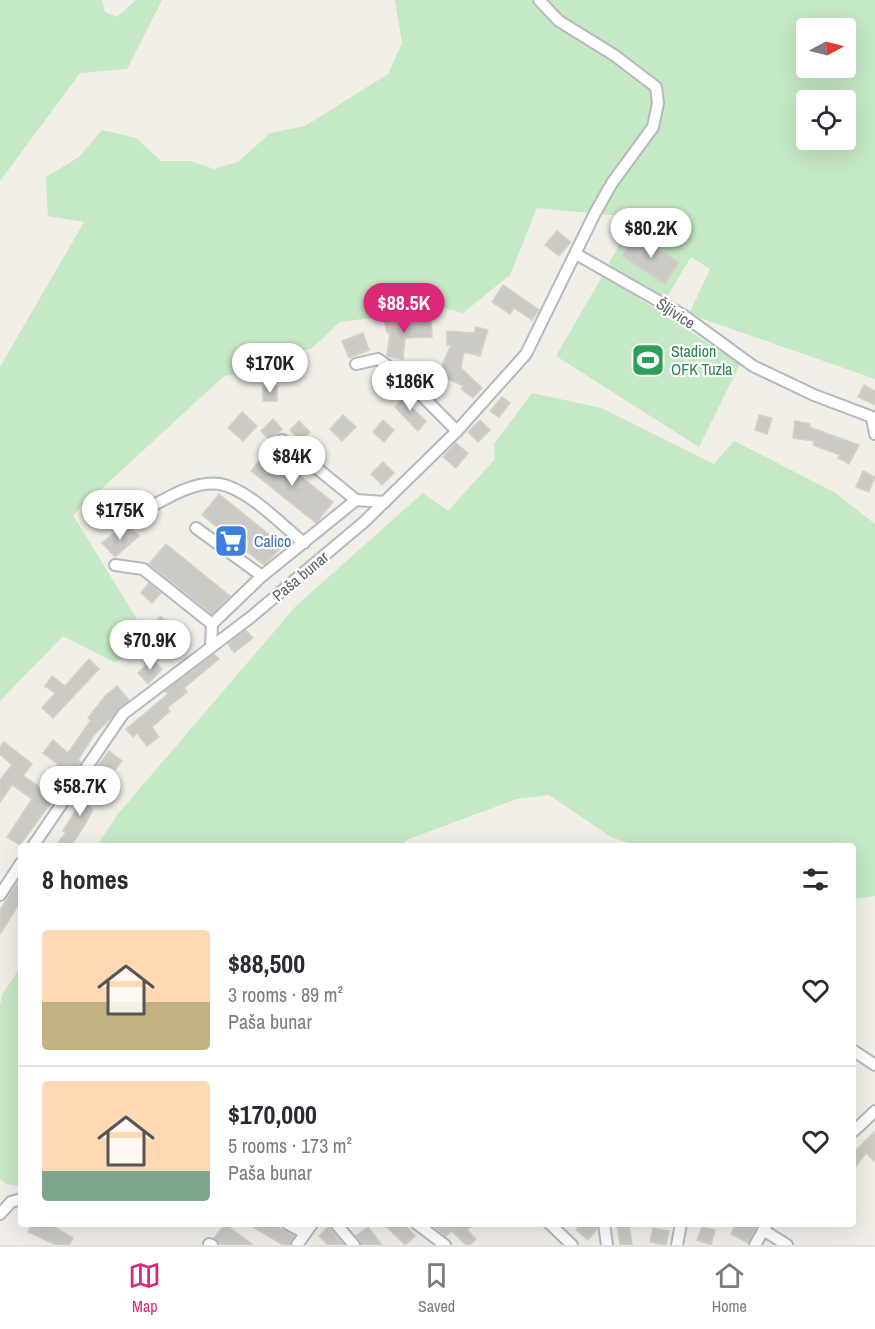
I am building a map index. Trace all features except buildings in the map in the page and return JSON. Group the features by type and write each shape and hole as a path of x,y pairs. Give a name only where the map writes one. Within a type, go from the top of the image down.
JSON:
{"street":[{"name":"Paša bunar","path":"35,843 123,714 211,645 251,617 386,502 458,431 526,354 612,183 653,127 658,103 656,87 614,55 559,21 539,0"},
{"name":"Šljivice","path":"576,254 682,315 753,366 814,395 874,418 875,434"},
{"path":"356,364 378,359 404,377 458,431"},
{"path":"282,440 356,500 386,502"},
{"name":"Paša bunar","path":"145,510 194,487 220,484 243,494 304,543"},
{"name":"Paša bunar","path":"212,624 262,576 356,500"},
{"name":"Paša bunar","path":"196,528 262,576"},
{"path":"115,565 143,568 212,624 211,645"},
{"path":"0,895 4,881 18,866"},
{"path":"856,1052 875,1065"},
{"path":"856,1129 875,1111"},
{"path":"0,1214 11,1202 18,1201"},
{"path":"291,1227 303,1238"},
{"path":"339,1227 354,1245"},
{"path":"421,1227 445,1245"},
{"path":"553,1227 572,1245"},
{"path":"604,1227 607,1245"},
{"path":"677,1245 680,1227"},
{"path":"755,1245 765,1227 787,1245"}],"green space":[{"path":"0,0 102,0 105,12 117,17 136,0 162,0 127,69 80,73 0,181"},
{"path":"395,0 875,0 875,379 689,314 710,269 691,257 665,300 608,265 632,222 622,216 537,208 510,275 463,313 399,296 372,318 340,322 311,349 279,353 256,372 224,376 73,515 154,647 114,662 63,636 0,701 0,367 84,222 48,216 46,177 79,157 102,130 136,138 161,161 190,161 214,169 238,162 270,133 305,126 388,74 402,43"},
{"name":"Stadion OFK Tuzla","path":"603,275 740,364 699,447 556,356"},
{"path":"532,393 601,408 714,464 734,441 834,492 875,524 875,896 856,899 856,843 628,843 611,837 549,795 517,799 403,843 99,843 117,815 296,606 423,493 448,511 495,459 494,444"},
{"path":"18,971 18,1186 6,1184 0,1179 0,1005 2,995"}],"place":[{"name":"Stadion OFK Tuzla","path":"648,360"},
{"name":"Calico","path":"231,541"}]}
